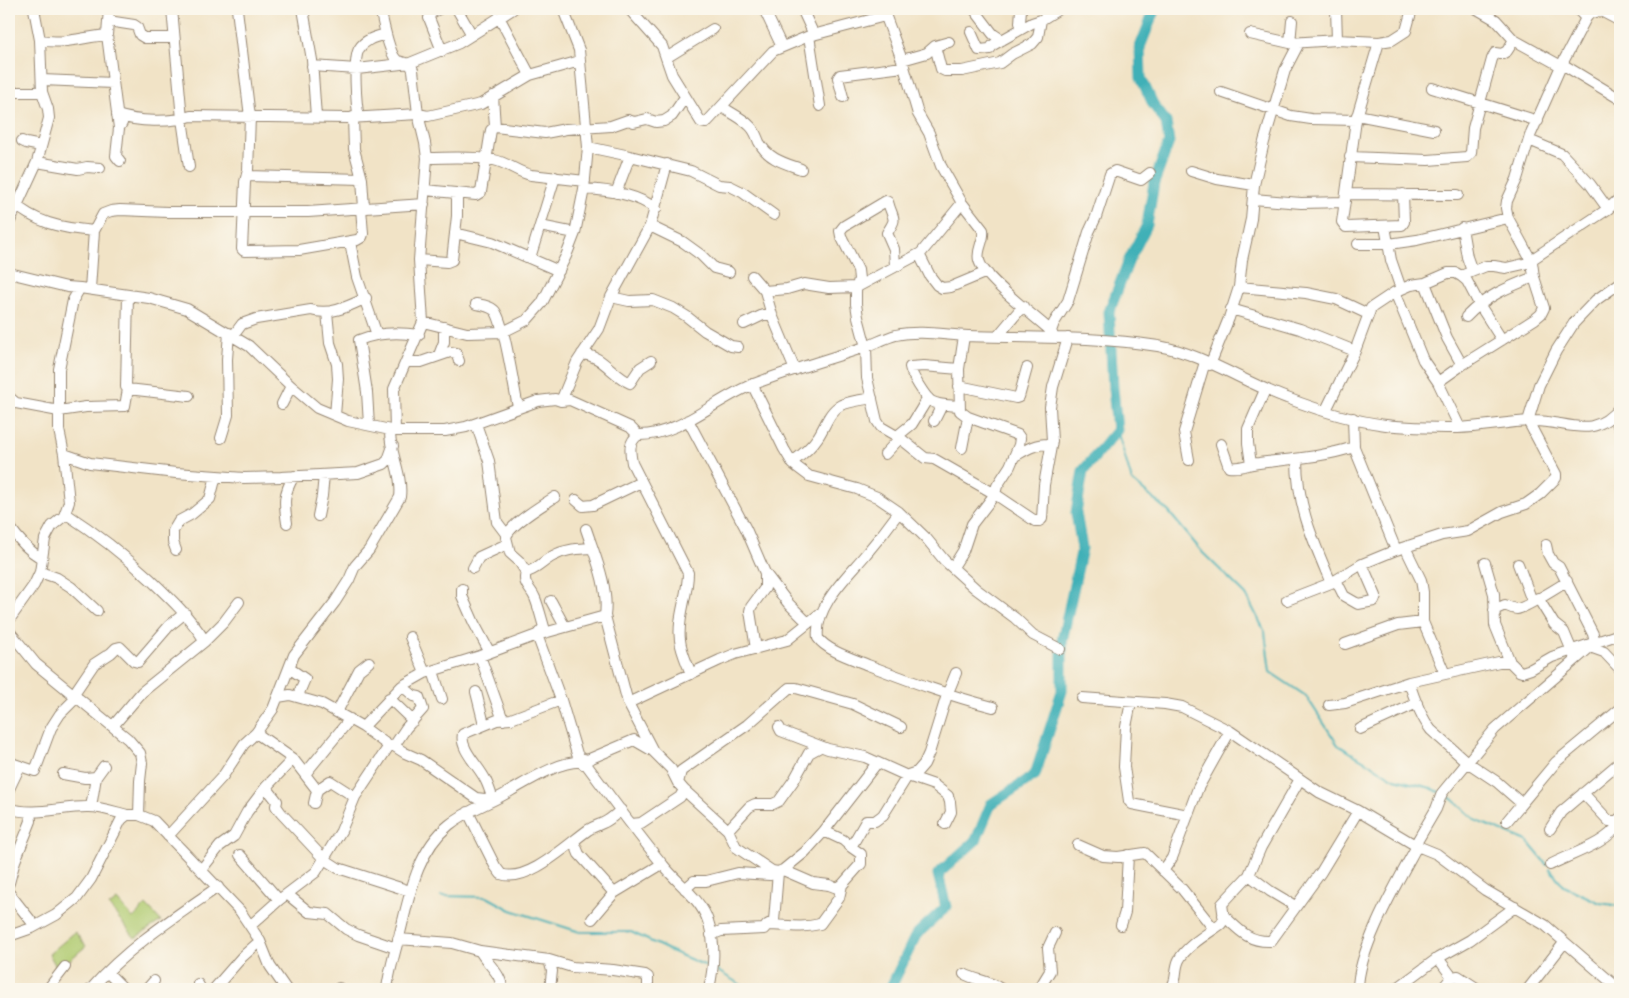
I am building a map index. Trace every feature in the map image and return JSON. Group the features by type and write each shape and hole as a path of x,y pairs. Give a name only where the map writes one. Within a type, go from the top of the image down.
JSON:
{"street":[{"path":"9,223 13,204 36,162 49,118 42,92 40,40 34,9"},
{"path":"109,9 107,35 113,83 121,116 116,156 120,161"},
{"path":"172,9 182,119 190,167"},
{"path":"238,9 250,117 248,176 245,182 243,213 242,246 244,251 299,250 350,242 362,237 362,179 354,149 356,55 369,39 386,34"},
{"path":"303,9 312,66 316,117"},
{"path":"380,9 386,34 395,58 399,61 410,63"},
{"path":"439,9 431,13 429,18 442,51"},
{"path":"457,9 472,35"},
{"path":"312,66 357,69 410,63 459,43 513,9"},
{"path":"423,322 467,333 503,332 527,320 542,303 559,271 575,233 585,185 588,147 580,50 563,9"},
{"path":"628,9 662,46 672,75 684,98 701,122 706,123 774,51 812,35 884,12 903,63 918,114 930,137 941,166 962,203 983,230 984,235 978,256 979,263 1007,294 1023,306 1052,334"},
{"path":"764,9 782,47"},
{"path":"802,9 812,35 820,106"},
{"path":"974,9 993,34 1002,40"},
{"path":"1021,9 1020,23 1023,28"},
{"path":"971,32 975,38 977,48 982,51 990,49 993,45 1059,9"},
{"path":"1336,9 1336,40"},
{"path":"1250,34 1294,43 1336,40 1379,42 1392,40 1406,32 1412,9"},
{"path":"1477,9 1496,20 1514,40 1620,99"},
{"path":"1578,9 1586,18"},
{"path":"1438,382 1541,314 1544,308 1531,261 1508,218 1507,201 1517,179 1529,140 1561,65 1586,18 1590,13 1601,11 1620,21"},
{"path":"499,18 530,75"},
{"path":"935,46 941,68 945,71 962,71 1000,64 1012,54 1032,44 1038,37 1041,20"},
{"path":"108,21 134,25 137,27 140,35 145,38 174,38"},
{"path":"1189,460 1184,432 1208,363 1239,287 1242,260 1251,219 1254,185 1273,110 1294,43 1292,21"},
{"path":"666,58 713,29"},
{"path":"40,40 53,43 107,35"},
{"path":"1350,157 1428,160 1467,158 1471,153 1473,128 1492,59 1495,53 1502,54 1507,51 1514,40"},
{"path":"843,98 838,78 840,76 903,63 928,53 935,46 949,42"},
{"path":"1379,42 1357,117 1342,222 1346,227 1399,226 1404,222 1404,194"},
{"path":"121,116 172,121 191,116 356,117 418,114 428,116 481,104 530,75 580,61"},
{"path":"168,836 223,776 244,744 256,733 273,709 294,655 334,602 349,580 355,566 369,550 400,496 402,488 390,439 393,430 394,389 423,322 419,260 427,158 418,114 413,70 410,63"},
{"path":"42,80 113,83"},
{"path":"1432,88 1538,121"},
{"path":"9,92 42,92"},
{"path":"1221,92 1291,116 1311,119 1357,117 1434,130"},
{"path":"425,190 456,194 479,194 481,192 491,130 495,127 493,96"},
{"path":"495,127 545,133 566,129 611,126 628,120 634,122 647,119 656,122 672,116 684,98"},
{"path":"722,107 748,123 756,132 759,142 773,158 781,163 801,168"},
{"path":"1529,140 1562,154 1590,184 1608,209"},
{"path":"22,141 26,144 41,146"},
{"path":"588,147 691,171 719,185 730,186 736,189 774,215"},
{"path":"616,193 630,156"},
{"path":"427,158 486,159 506,163 522,173 555,177 646,201 656,209"},
{"path":"36,162 78,169 100,168"},
{"path":"561,401 576,362 599,329 611,297 650,226 667,164"},
{"path":"1052,334 1068,301 1089,232 1110,174 1115,171 1140,180 1150,173"},
{"path":"1191,171 1217,179 1254,185"},
{"path":"248,176 362,179"},
{"path":"530,258 555,177"},
{"path":"419,260 447,262 452,260 457,216 456,194"},
{"path":"1253,200 1301,203 1404,194 1458,195"},
{"path":"1461,276 1486,266 1506,268 1531,261 1608,209 1620,198"},
{"path":"895,266 894,249 887,233 894,224 895,219 888,202 886,201 840,230 841,236 858,270 859,279 856,304 866,347 867,378 877,421 881,426 925,458 934,459 995,494 1034,520 1039,521 1042,519 1044,484 1052,441 1050,407 1053,387 1068,338"},
{"path":"765,291 787,289 804,284 829,288 857,287 919,254 962,203"},
{"path":"13,204 44,223 94,231"},
{"path":"73,300 85,288 94,231 103,214 111,210 243,213 308,212 424,204"},
{"path":"1358,244 1389,244 1417,240 1508,218"},
{"path":"540,226 575,233"},
{"path":"650,226 683,242 701,255 714,268 729,272"},
{"path":"1385,226 1398,290 1423,360 1438,382 1460,428"},
{"path":"1462,228 1467,257 1472,271"},
{"path":"455,232 492,242 559,271"},
{"path":"350,242 358,277 377,335"},
{"path":"919,254 936,285 942,288 951,287 982,274 988,274"},
{"path":"1326,410 1355,351 1371,308 1398,290 1411,285 1425,283 1448,273 1456,273 1467,281 1478,304 1502,340"},
{"path":"752,276 765,291 772,315 795,370"},
{"path":"10,277 149,298 187,309 249,346 317,408 348,421 393,430 445,432 476,424 518,407 538,401 555,399 561,401 570,400 628,426 638,436"},
{"path":"1466,317 1478,304 1505,287 1534,277"},
{"path":"1425,283 1447,338 1462,365"},
{"path":"1287,600 1334,581 1362,564 1401,548 1442,535 1468,531 1502,512 1526,504 1553,481 1556,478 1556,470 1528,421 1539,386 1556,351 1574,323 1596,300 1620,283"},
{"path":"9,620 34,585 40,572 45,539 52,526 65,513 69,502 58,411 59,369 73,300 72,291 67,287"},
{"path":"1239,287 1306,293 1336,299 1368,314"},
{"path":"9,397 16,403 58,411 86,407 125,406 128,389 126,381 128,295"},
{"path":"611,297 629,301 654,300 686,316 703,330 731,346 738,347"},
{"path":"221,438 228,415 227,359 231,334 242,324 256,319 311,310 327,312 343,308 366,298"},
{"path":"476,304 486,305 495,311 503,332 518,407"},
{"path":"997,337 1023,306"},
{"path":"1231,309 1300,329 1355,351"},
{"path":"327,312 330,343 337,364 338,379 335,416"},
{"path":"744,324 763,315 772,315"},
{"path":"439,355 444,342 444,327"},
{"path":"369,426 367,392 359,340 377,335 405,333 419,335"},
{"path":"691,674 680,641 688,573 632,463 630,445 638,436 658,434 688,420 752,384 866,347 896,335 918,333 997,337 1052,334 1068,338 1115,340 1162,347 1208,363 1265,390 1353,418 1385,425 1460,428 1544,421 1578,428 1596,426 1617,411 1620,430"},
{"path":"953,566 963,551 972,524 995,494 997,486 1010,466 1020,438 1018,435 968,417 960,411 959,369 964,336"},
{"path":"406,362 432,360 439,355 454,352 459,361"},
{"path":"582,354 590,354 600,360 621,379 630,383 640,368 651,361"},
{"path":"959,369 924,366 910,367 911,373 931,401 942,405 959,406"},
{"path":"959,386 1016,398 1019,397 1027,368"},
{"path":"752,384 792,462 809,476 857,489 877,497 900,512 926,538 944,560 976,588 1016,618 1033,635 1060,649"},
{"path":"282,404 291,386"},
{"path":"128,389 189,396"},
{"path":"1251,464 1248,429 1265,390"},
{"path":"792,462 806,451 817,438 824,424 838,407 843,404 872,398"},
{"path":"885,454 912,424 928,398"},
{"path":"934,421 942,405"},
{"path":"962,448 968,417"},
{"path":"1353,418 1354,447 1401,548 1421,580 1423,622 1446,674"},
{"path":"688,420 746,529 765,572 788,603 807,622"},
{"path":"476,424 489,461 497,522 507,539 510,553 519,561 526,572 524,579 528,588 535,596 544,627 537,634"},
{"path":"1015,456 1031,447 1041,443 1049,444 1052,441"},
{"path":"1221,444 1228,467 1240,468 1251,464 1334,454 1354,447"},
{"path":"64,454 90,463 244,478 358,473 384,464 388,460 393,446"},
{"path":"1297,459 1297,480 1306,524 1334,581 1344,596 1358,604 1370,603 1374,601 1376,596 1362,564"},
{"path":"318,516 322,501 324,475"},
{"path":"176,550 173,542 173,530 179,521 192,514 210,499 216,476"},
{"path":"287,524 284,506 285,493 294,476"},
{"path":"576,500 583,506 593,505 641,482"},
{"path":"473,568 479,557 507,539 530,513 555,497"},
{"path":"900,512 837,586 822,612 817,635 822,644 854,660 946,695 993,707"},
{"path":"65,513 96,532 128,559 194,623 204,641"},
{"path":"9,526 31,553 41,558"},
{"path":"586,529 600,572 606,599 605,616 628,703 653,751"},
{"path":"1546,545 1548,554 1553,563 1559,567 1567,581 1593,634 1592,645"},
{"path":"526,572 534,571 539,564 565,550 592,548"},
{"path":"1485,563 1494,594 1495,625 1510,662 1522,672 1552,657 1574,655"},
{"path":"1518,564 1535,600 1554,624 1564,632 1574,655"},
{"path":"40,572 57,578 71,587 97,612"},
{"path":"756,648 750,611 765,588 765,572"},
{"path":"1494,610 1505,605 1516,609 1526,607 1535,600 1559,588 1567,581"},
{"path":"462,589 462,596 485,653 502,720"},
{"path":"551,601 565,627"},
{"path":"113,726 142,692 204,641 224,622 239,602"},
{"path":"628,703 735,654 786,640 822,612"},
{"path":"9,761 35,771 51,728 75,696 94,664 120,647 134,661 138,662 169,626 184,613"},
{"path":"364,727 402,686 429,672 537,634 605,616"},
{"path":"1344,644 1398,625 1423,622"},
{"path":"9,631 36,664 113,726 140,753 142,763 140,815"},
{"path":"537,634 561,700 577,754 662,864 703,910 708,920 714,956 709,989"},
{"path":"1358,989 1360,965 1374,931 1397,882 1436,809 1442,793 1495,729 1574,655 1592,645 1620,634"},
{"path":"410,637 442,699"},
{"path":"1592,645 1604,652 1620,669"},
{"path":"337,712 360,670 368,662"},
{"path":"1330,705 1345,703 1409,682 1499,662 1510,662"},
{"path":"289,668 305,679 299,693 301,698"},
{"path":"851,847 866,821 875,821 883,816 908,775 917,772 924,764 930,753 946,695 956,673"},
{"path":"1409,682 1426,724 1431,730 1467,762 1497,782 1521,803"},
{"path":"250,926 283,897 310,878 342,831 354,797 406,728 423,709 419,697 414,696 402,686"},
{"path":"632,824 641,823 680,797 681,771 747,725 789,688 796,688 853,704 901,727"},
{"path":"476,692 484,724"},
{"path":"278,697 290,695 322,704 364,727 392,746 420,760 476,798 493,800"},
{"path":"389,698 413,720"},
{"path":"1082,698 1182,707 1230,730 1330,798 1358,810 1416,845 1437,854 1485,890 1545,925 1564,944 1619,989"},
{"path":"493,800 486,779 468,754 462,737 465,732 484,724 511,719 561,700"},
{"path":"1131,702 1126,728 1124,766 1129,801 1132,804 1188,815"},
{"path":"1360,729 1417,703"},
{"path":"1507,821 1556,762 1620,709"},
{"path":"305,774 350,719"},
{"path":"779,727 781,731 820,746 865,757 934,785 948,796 951,812 945,824"},
{"path":"1163,871 1172,858 1198,788 1230,730"},
{"path":"256,733 293,759 317,790"},
{"path":"387,989 410,891 425,854 439,835 450,824 468,812 531,779 564,765 584,761 634,740 653,751 671,768 681,787 728,830 736,847 772,871 781,871 813,883 829,884 836,888 842,885 861,864 861,854 843,840 824,831"},
{"path":"728,830 749,807 756,804 773,804 779,801 794,780 809,753 820,746"},
{"path":"201,870 220,846 234,836 247,812 266,787 293,759"},
{"path":"685,889 694,881 706,881 738,873 770,875 781,871 805,852 824,831 877,763"},
{"path":"1550,829 1561,812 1620,764"},
{"path":"9,789 20,766"},
{"path":"91,807 96,777 104,766"},
{"path":"63,774 85,778 96,777"},
{"path":"1174,988 1179,960 1185,951 1224,920 1222,904 1248,875 1261,847 1300,779"},
{"path":"314,803 317,790 330,781 354,797"},
{"path":"266,787 277,802 276,806 281,813 324,859 338,868 410,891"},
{"path":"1550,865 1600,841 1617,827 1619,820 1609,821 1583,794"},
{"path":"9,808 30,812 56,808 91,807 127,815 140,815 154,821 240,911 260,941 270,966 282,988"},
{"path":"468,812 495,866 501,874 510,876 528,871 542,864 595,825 605,822 621,810"},
{"path":"1223,915 1246,936 1257,940 1271,941 1321,872 1358,810"},
{"path":"9,883 32,821 30,812"},
{"path":"9,936 56,915 76,898 91,879 121,820 127,815"},
{"path":"574,842 579,854 614,894"},
{"path":"1078,845 1103,856 1118,857 1146,853 1182,889 1214,929"},
{"path":"240,855 283,897 309,912 328,914 346,929 358,935 397,943 452,943 480,951 549,960 572,967 645,975 648,977 648,989"},
{"path":"1121,925 1125,912 1128,855"},
{"path":"592,919 614,894 662,864"},
{"path":"711,934 721,931 764,929 774,921 781,871"},
{"path":"1248,875 1270,891 1296,906"},
{"path":"767,925 783,925 794,928 820,924 839,898 842,885"},
{"path":"91,989 120,959 156,930 218,887"},
{"path":"9,892 35,926"},
{"path":"1396,989 1438,958 1470,940 1515,907"},
{"path":"1039,989 1050,971 1048,948 1055,933"},
{"path":"214,989 242,957 260,941"},
{"path":"1528,989 1564,944"},
{"path":"480,951 499,978 502,989"},
{"path":"1438,958 1452,977"},
{"path":"549,960 552,971 550,989"},
{"path":"48,989 65,967"},
{"path":"108,972 124,989"},
{"path":"964,974 979,980 987,980 1001,989"},
{"path":"1442,989 1452,977 1458,976 1478,989"},
{"path":"147,989 154,981"}],"green space":[{"path":"117,900 133,918 146,905 161,921 135,938 109,906"},
{"path":"75,932 86,946 58,970 49,954"}],"waterway":[{"path":"890,989 916,935 946,907 938,874 976,840 991,804 1035,775 1062,691 1062,641 1082,548 1076,513 1083,471 1117,430 1109,312 1129,260 1147,225 1154,183 1169,142 1166,122 1153,104 1141,78 1140,47 1155,9"},
{"path":"1117,430 1132,481 1168,511 1203,553 1246,595 1265,632 1270,672 1306,696 1338,745 1395,779 1431,788 1439,792"},
{"path":"1446,796 1477,821 1527,841 1547,865"},
{"path":"1550,869 1564,886 1600,903 1620,906"},
{"path":"441,896 487,897 511,910 580,932 631,932 709,967"},
{"path":"716,970 748,989"}]}
